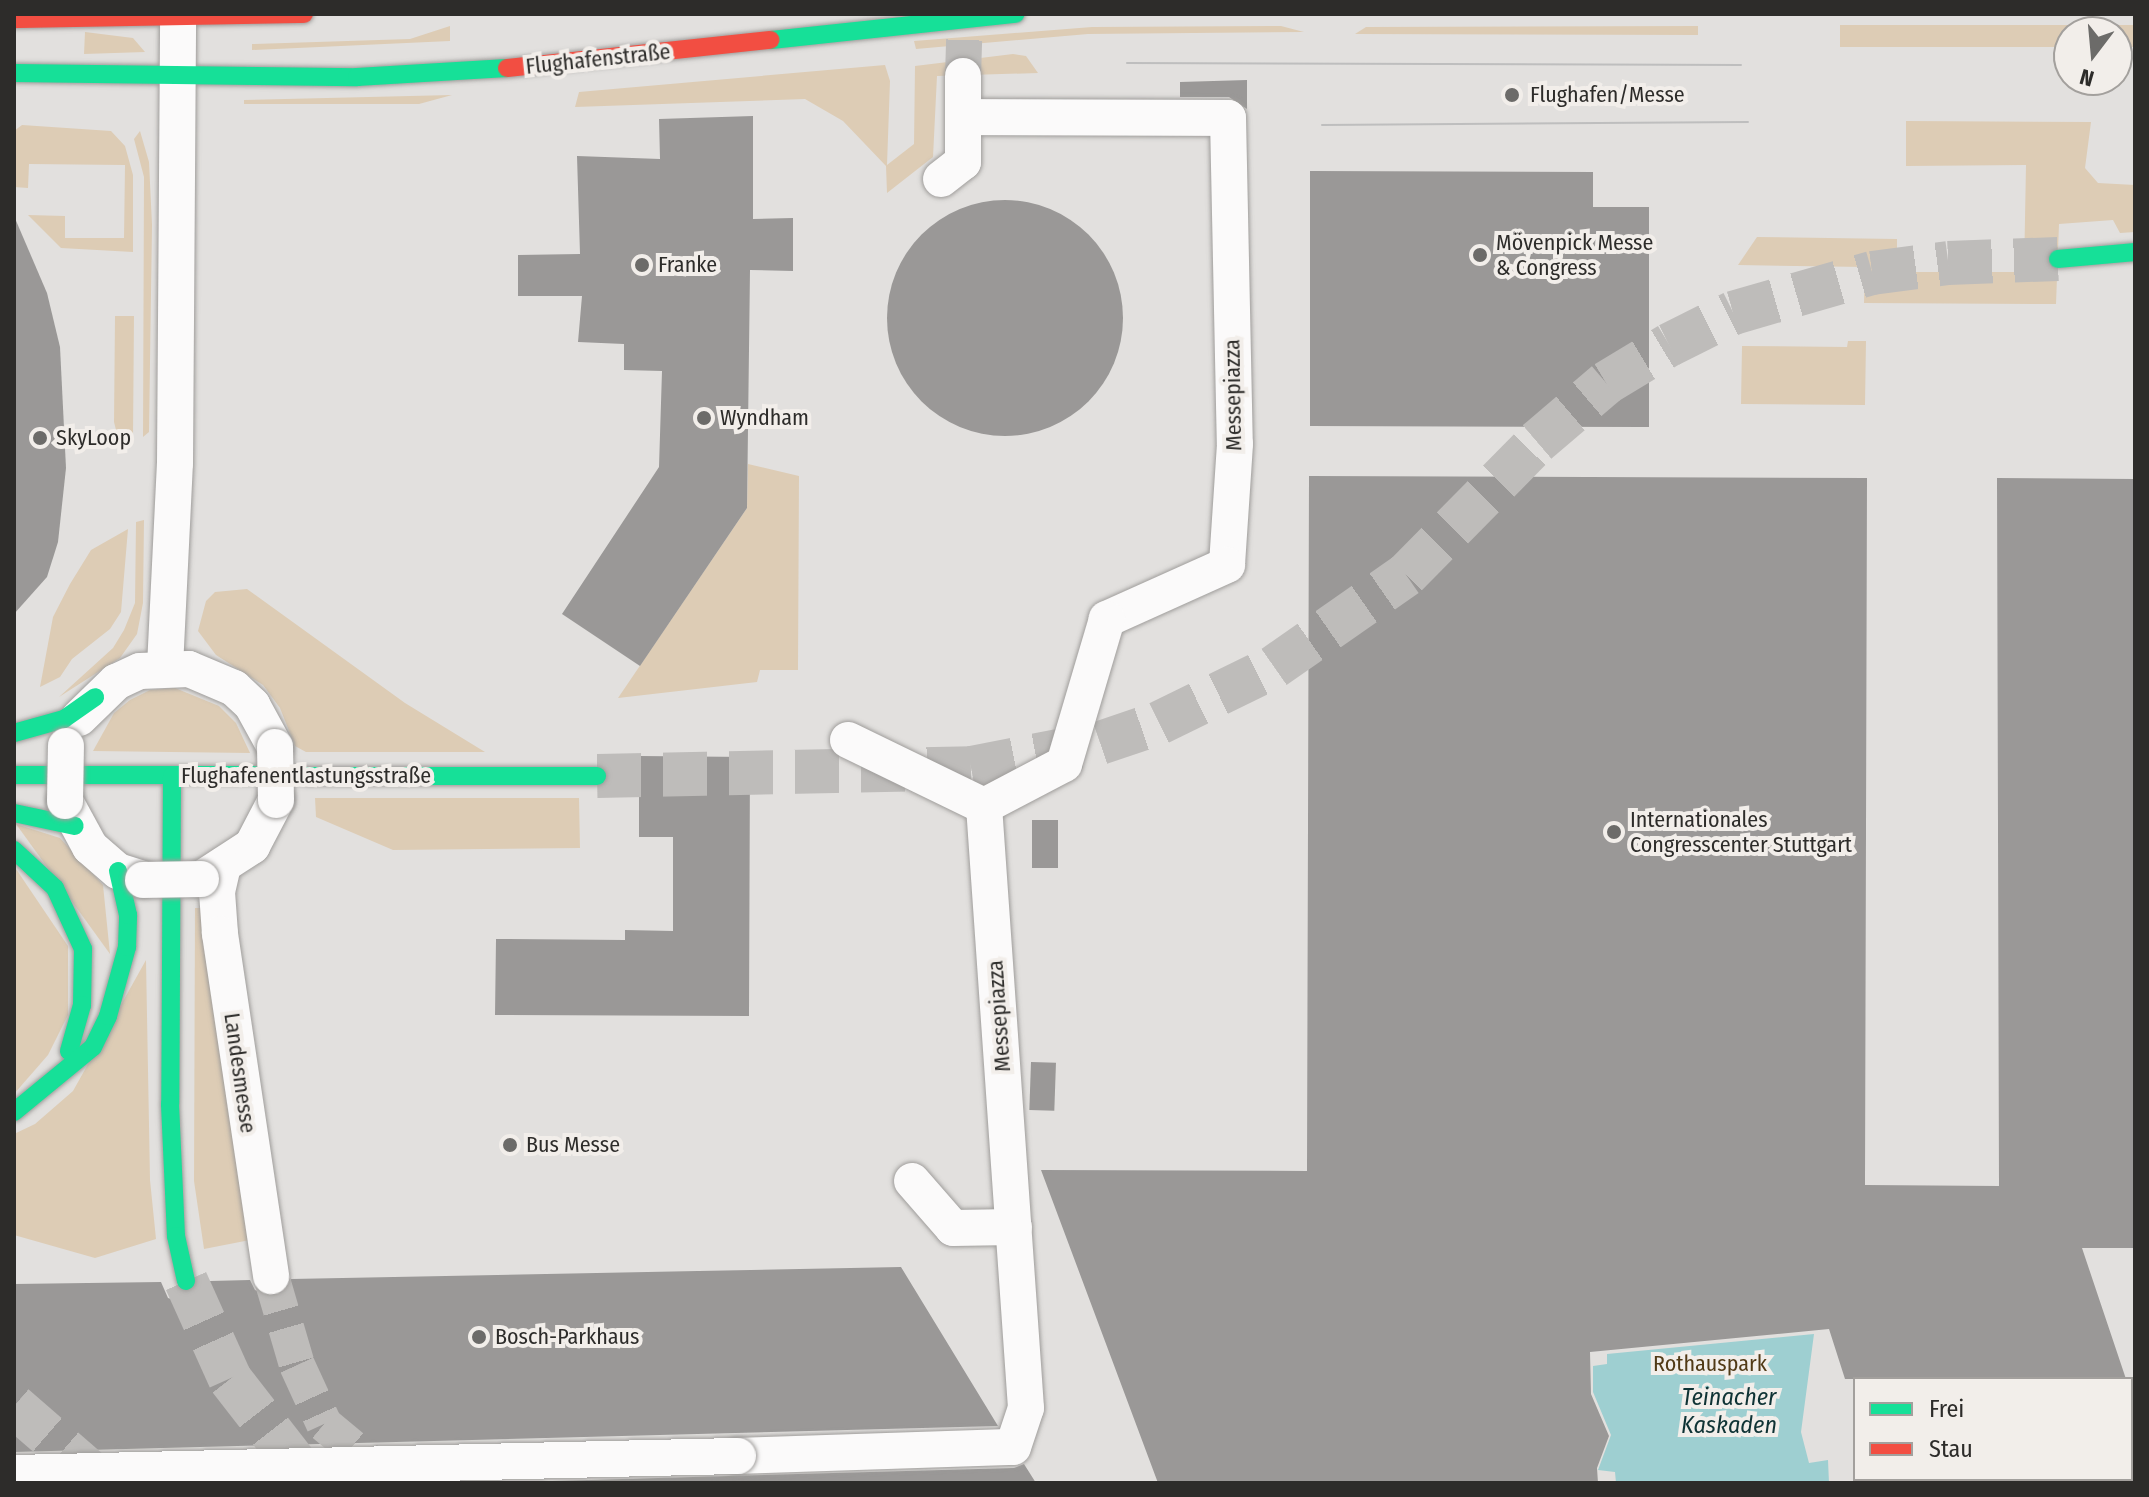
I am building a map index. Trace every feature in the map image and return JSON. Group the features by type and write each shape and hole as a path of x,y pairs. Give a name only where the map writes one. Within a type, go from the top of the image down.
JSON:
{"main road":[{"path":"14,19 304,14"},
{"name":"Flughafenstraße","path":"14,73 304,79 534,66 1016,14"},
{"path":"2135,252 2058,259 2135,261"},
{"path":"14,733 64,719 95,697"},
{"name":"Flughafenentlastungsstraße","path":"14,775 597,776"},
{"path":"172,776 170,1104 176,1236 186,1281"},
{"path":"14,813 70,813"},
{"path":"14,850 55,888 83,949 82,1005 61,1076"},
{"path":"14,1112 93,1047 118,985 131,875"}],"street":[{"path":"165,667 175,463 178,15"},
{"path":"941,179 963,162 963,76"},
{"name":"Messepiazza","path":"14,1473 1013,1447 1026,1408 984,806 1064,764 1107,619 1227,565 1235,444 1228,118 963,117"},
{"path":"165,667 201,672 234,688 252,705 275,747 276,800 252,846 211,875 131,875 70,813 66,746 95,697 140,671 165,667"},
{"path":"848,740 984,806"},
{"name":"Landesmesse","path":"211,875 217,892 220,934 271,1276"},
{"path":"912,1181 953,1228 1014,1227"}],"shaded area":[{"path":"1840,25 2053,25 2053,47 1840,47"},
{"path":"2133,25 2135,25 2133,47"},
{"path":"450,26 450,41 252,50 252,44 410,39"},
{"path":"1281,26 1304,32 1088,34 916,49 914,41 1092,27"},
{"path":"1698,26 1698,35 1355,34 1366,27"},
{"path":"85,32 133,38 145,52 84,54"},
{"path":"1013,54 1026,56 1038,73 937,76 933,157 887,193 886,166 843,121 805,99 575,107 579,92 885,65 890,81 887,165 914,144 915,66"},
{"path":"452,95 419,104 244,104 244,100"},
{"path":"1906,121 2091,122 2085,168 2098,183 2135,185 2135,232 2120,233 2113,220 2059,224 2056,304 1864,303 1865,267 1738,265 1757,237 1897,239 1897,272 2024,272 2026,165 1906,166"},
{"path":"22,125 111,131 125,146 133,175 133,252 61,248 28,215 65,216 65,238 124,238 125,165 29,164 28,188 14,187 14,131"},
{"path":"140,131 149,162 152,225 149,432 143,437 144,177 134,139"},
{"path":"115,316 134,316 133,437 116,430 114,422"},
{"path":"1848,341 1866,341 1865,405 1741,404 1742,346 1847,347"},
{"path":"748,464 799,476 798,670 760,670 757,682 618,698 747,508"},
{"path":"144,520 143,603 137,634 120,658 59,697 113,648 124,630 135,603 136,522"},
{"path":"128,529 121,612 110,629 72,659 60,677 40,687 53,617 70,584 91,550"},
{"path":"247,589 405,703 485,752 306,752 295,746 280,708 263,685 216,655 198,631 206,601 215,592"},
{"path":"175,688 219,706 236,723 250,753 93,751 114,713 130,700 150,690"},
{"path":"315,798 579,798 580,848 393,850 316,817"},
{"path":"16,824 60,838 103,885 110,954"},
{"path":"14,866 68,946 68,1015 48,1055 14,1094"},
{"path":"195,908 205,908 250,1240 204,1249 194,1181"},
{"path":"146,960 150,1180 156,1239 95,1258 14,1235 14,1134 35,1124 73,1091"}],"water":[{"name":"Teinacher Kaskaden","path":"1814,1334 1801,1432 1809,1463 1828,1460 1829,1483 1616,1483 1615,1472 1598,1470 1611,1435 1593,1392 1593,1366 1607,1364 1607,1354"}],"building":[{"path":"1247,80 1247,109 1229,97 1180,97 1180,82"},
{"name":"Wyndham","path":"753,116 753,219 793,218 793,271 750,270 747,508 640,666 562,614 659,467 662,371 624,370 624,344 578,342 582,296 518,296 518,255 580,254 577,156 660,159 659,119"},
{"name":"Mövenpick Messe & Congress","path":"1310,171 1593,172 1593,207 1649,207 1649,427 1310,426"},
{"path":"1005,200 1050,209 1088,235 1114,273 1123,318 1114,363 1088,401 1050,427 1005,436 960,427 922,401 896,363 887,318 896,273 922,235 960,209"},
{"name":"SkyLoop","path":"14,216 47,293 60,347 66,468 58,542 47,577 14,614"},
{"path":"1309,476 1867,478 1865,1185 1999,1186 1997,478 2135,479 2135,1248 2082,1248 2125,1377 1845,1379 1829,1329 1590,1352 1591,1394 1609,1436 1597,1468 1598,1483 1158,1483 1041,1170 1307,1171"},
{"path":"639,756 750,757 749,1016 495,1015 496,939 625,940 625,930 673,931 673,837 639,837"},
{"path":"1032,820 1058,820 1058,868 1032,868"},
{"path":"1031,1062 1056,1063 1054,1111 1029,1110"},
{"name":"Bosch-Parkhaus","path":"901,1267 998,1426 14,1452 14,1284 161,1282 168,1298 191,1305 203,1299 210,1281 250,1280 255,1290 273,1297 285,1292 291,1279"},
{"path":"1024,1464 1036,1483 483,1483 1014,1468"}],"tunnel":[{"path":"963,76 965,14"},
{"path":"597,776 971,768 1100,743 1159,723 1274,667 1406,575 1537,442 1606,383 1669,345 1733,313 1872,273 1948,263 2058,259"},
{"path":"271,1276 297,1365 324,1424 395,1483"},
{"path":"186,1281 230,1379 311,1483"},
{"path":"14,1406 103,1483"}],"tram line":[{"path":"1127,63 1741,65"},
{"path":"1322,125 1748,122"}],"traffic: fast":[{"path":"771,40 1016,14"},
{"path":"14,73 357,77 507,68"},
{"path":"2058,259 2135,252"},
{"path":"14,733 64,719 95,697"},
{"path":"14,775 597,776"},
{"path":"172,776 170,1104 176,1236 186,1281"},
{"path":"14,813 75,826"},
{"path":"14,850 55,888 83,949 82,1005 69,1051"},
{"path":"14,1112 93,1047 108,1016 127,947 128,915 118,871"}],"traffic: jam":[{"path":"14,19 304,14"},
{"path":"507,68 771,40"}],"place":[{"name":"Flughafen/Messe","path":"1512,95"},
{"name":"Mövenpick Messe & Congress","path":"1480,255"},
{"name":"Franke","path":"642,265"},
{"name":"Wyndham","path":"704,418"},
{"name":"SkyLoop","path":"40,438"},
{"name":"Internationales Congresscenter Stuttgart","path":"1614,832"},
{"name":"Bus Messe","path":"510,1145"},
{"name":"Bosch-Parkhaus","path":"479,1337"}],"park label":[{"name":"Rothauspark","path":"1710,1364"}]}
